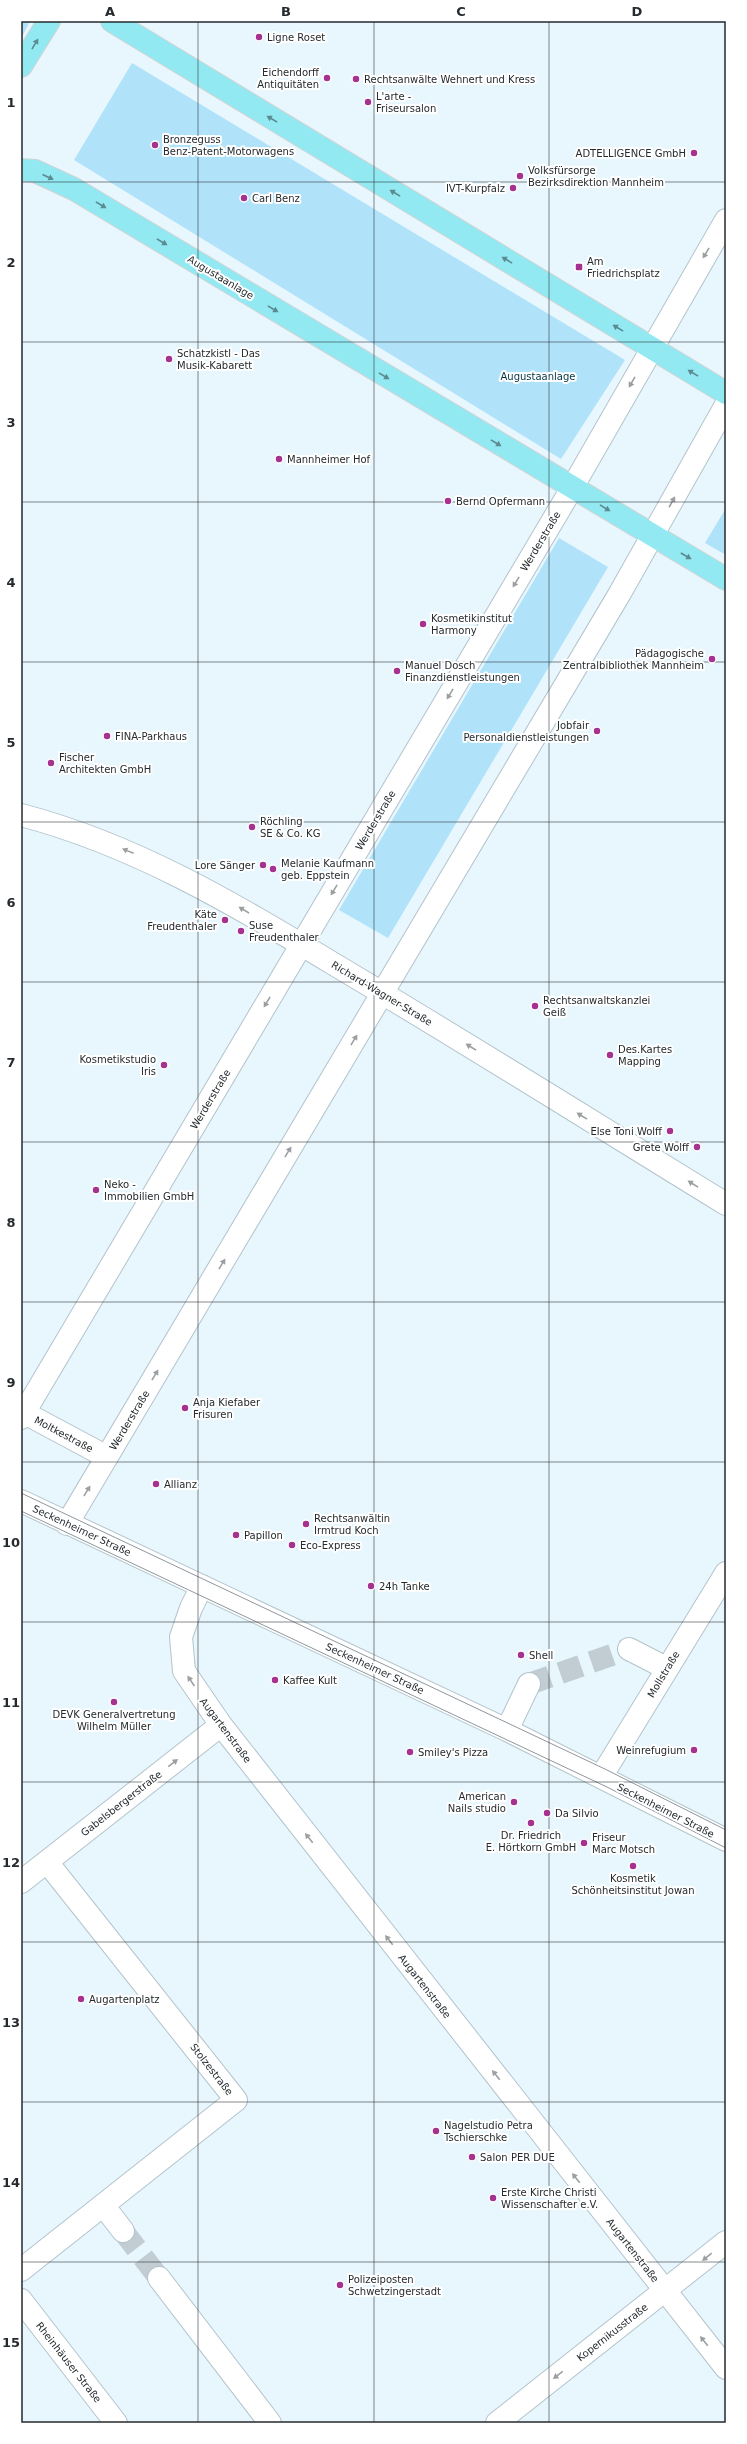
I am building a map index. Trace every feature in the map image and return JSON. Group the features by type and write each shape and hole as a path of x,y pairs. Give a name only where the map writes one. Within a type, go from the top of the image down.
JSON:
{"main road":[{"path":"21,66 49,21"},
{"path":"112,21 726,393"},
{"name":"Augustaanlage","path":"21,170 35,171 74,190 726,579"}],"street":[{"name":"Werderstraße","path":"22,1414 572,488 651,348 726,220"},
{"name":"Werderstraße","path":"67,1524 653,536 726,405"},
{"name":"Richard-Wagner-Straße","path":"21,815 130,852 207,889 382,993 726,1204"},
{"name":"Moltkestraße","path":"22,1414 107,1457"},
{"name":"Seckenheimer Straße","path":"21,1501 507,1730 726,1840"},
{"name":"Mollstraße","path":"601,1777 666,1668 726,1573"},
{"name":"Augartenstraße","path":"202,1586 191,1608 181,1637 184,1670 220,1725 726,2368"},
{"path":"629,1649 666,1668"},
{"path":"507,1730 529,1684"},
{"name":"Gabelsbergerstraße","path":"21,1882 220,1725"},
{"name":"Stolzestraße","path":"21,2270 236,2100 47,1862"},
{"path":"103,2205 123,2231"},
{"name":"Kopernikusstraße","path":"497,2423 726,2242"},
{"path":"159,2278 270,2423"},
{"name":"Rheinhäuser Straße","path":"21,2300 116,2423"}],"green space":[{"path":"21,21 30,21 21,39"},
{"name":"Augustaanlage","path":"132,63 625,360 561,459 74,160"},
{"path":"726,508 726,555 705,543"},
{"path":"559,538 608,567 388,938 339,910"}],"tunnel":[{"path":"529,1684 629,1649"},
{"path":"123,2231 159,2278"}],"tram line":[{"path":"21,1493 607,1770 726,1830"},
{"path":"21,1511 607,1787 726,1848"}],"place":[{"name":"Ligne Roset","path":"259,37"},
{"name":"Eichendorff Antiquitäten","path":"327,78"},
{"name":"Rechtsanwälte Wehnert und Kress","path":"356,79"},
{"name":"L'arte - Friseursalon","path":"368,102"},
{"name":"Bronzeguss Benz-Patent-Motorwagens","path":"155,145"},
{"name":"ADTELLIGENCE GmbH","path":"694,153"},
{"name":"Volksfürsorge Bezirksdirektion Mannheim","path":"520,176"},
{"name":"IVT-Kurpfalz","path":"513,188"},
{"name":"Carl Benz","path":"244,198"},
{"name":"Am Friedrichsplatz","path":"579,267"},
{"name":"Schatzkistl - Das Musik-Kabarett","path":"169,359"},
{"name":"Mannheimer Hof","path":"279,459"},
{"name":"Bernd Opfermann","path":"448,501"},
{"name":"Kosmetikinstitut Harmony","path":"423,624"},
{"name":"Pädagogische Zentralbibliothek Mannheim","path":"712,659"},
{"name":"Manuel Dosch Finanzdienstleistungen","path":"397,671"},
{"name":"Jobfair Personaldienstleistungen","path":"597,731"},
{"name":"FINA-Parkhaus","path":"107,736"},
{"name":"Fischer Architekten GmbH","path":"51,763"},
{"name":"Röchling SE & Co. KG","path":"252,827"},
{"name":"Lore Sänger","path":"263,865"},
{"name":"Melanie Kaufmann geb. Eppstein","path":"273,869"},
{"name":"Käte Freudenthaler","path":"225,920"},
{"name":"Suse Freudenthaler","path":"241,931"},
{"name":"Rechtsanwaltskanzlei Geiß","path":"535,1006"},
{"name":"Des.Kartes Mapping","path":"610,1055"},
{"name":"Kosmetikstudio Iris","path":"164,1065"},
{"name":"Else Toni Wolff","path":"670,1131"},
{"name":"Grete Wolff","path":"697,1147"},
{"name":"Neko - Immobilien GmbH","path":"96,1190"},
{"name":"Anja Kiefaber Frisuren","path":"185,1408"},
{"name":"Allianz","path":"156,1484"},
{"name":"Rechtsanwältin Irmtrud Koch","path":"306,1524"},
{"name":"Papillon","path":"236,1535"},
{"name":"Eco-Express","path":"292,1545"},
{"name":"24h Tanke","path":"371,1586"},
{"name":"Shell","path":"521,1655"},
{"name":"Kaffee Kult","path":"275,1680"},
{"name":"DEVK Generalvertretung Wilhelm Müller","path":"114,1702"},
{"name":"Weinrefugium","path":"694,1750"},
{"name":"Smiley's Pizza","path":"410,1752"},
{"name":"American Nails studio","path":"514,1802"},
{"name":"Da Silvio","path":"547,1813"},
{"name":"Dr. Friedrich E. Hörtkorn GmbH","path":"531,1823"},
{"name":"Friseur Marc Motsch","path":"584,1843"},
{"name":"Kosmetik Schönheitsinstitut Jowan","path":"633,1866"},
{"name":"Augartenplatz","path":"81,1999"},
{"name":"Nagelstudio Petra Tschierschke","path":"436,2131"},
{"name":"Salon PER DUE","path":"472,2157"},
{"name":"Erste Kirche Christi Wissenschafter e.V.","path":"493,2198"},
{"name":"Polizeiposten Schwetzingerstadt","path":"340,2285"}]}
